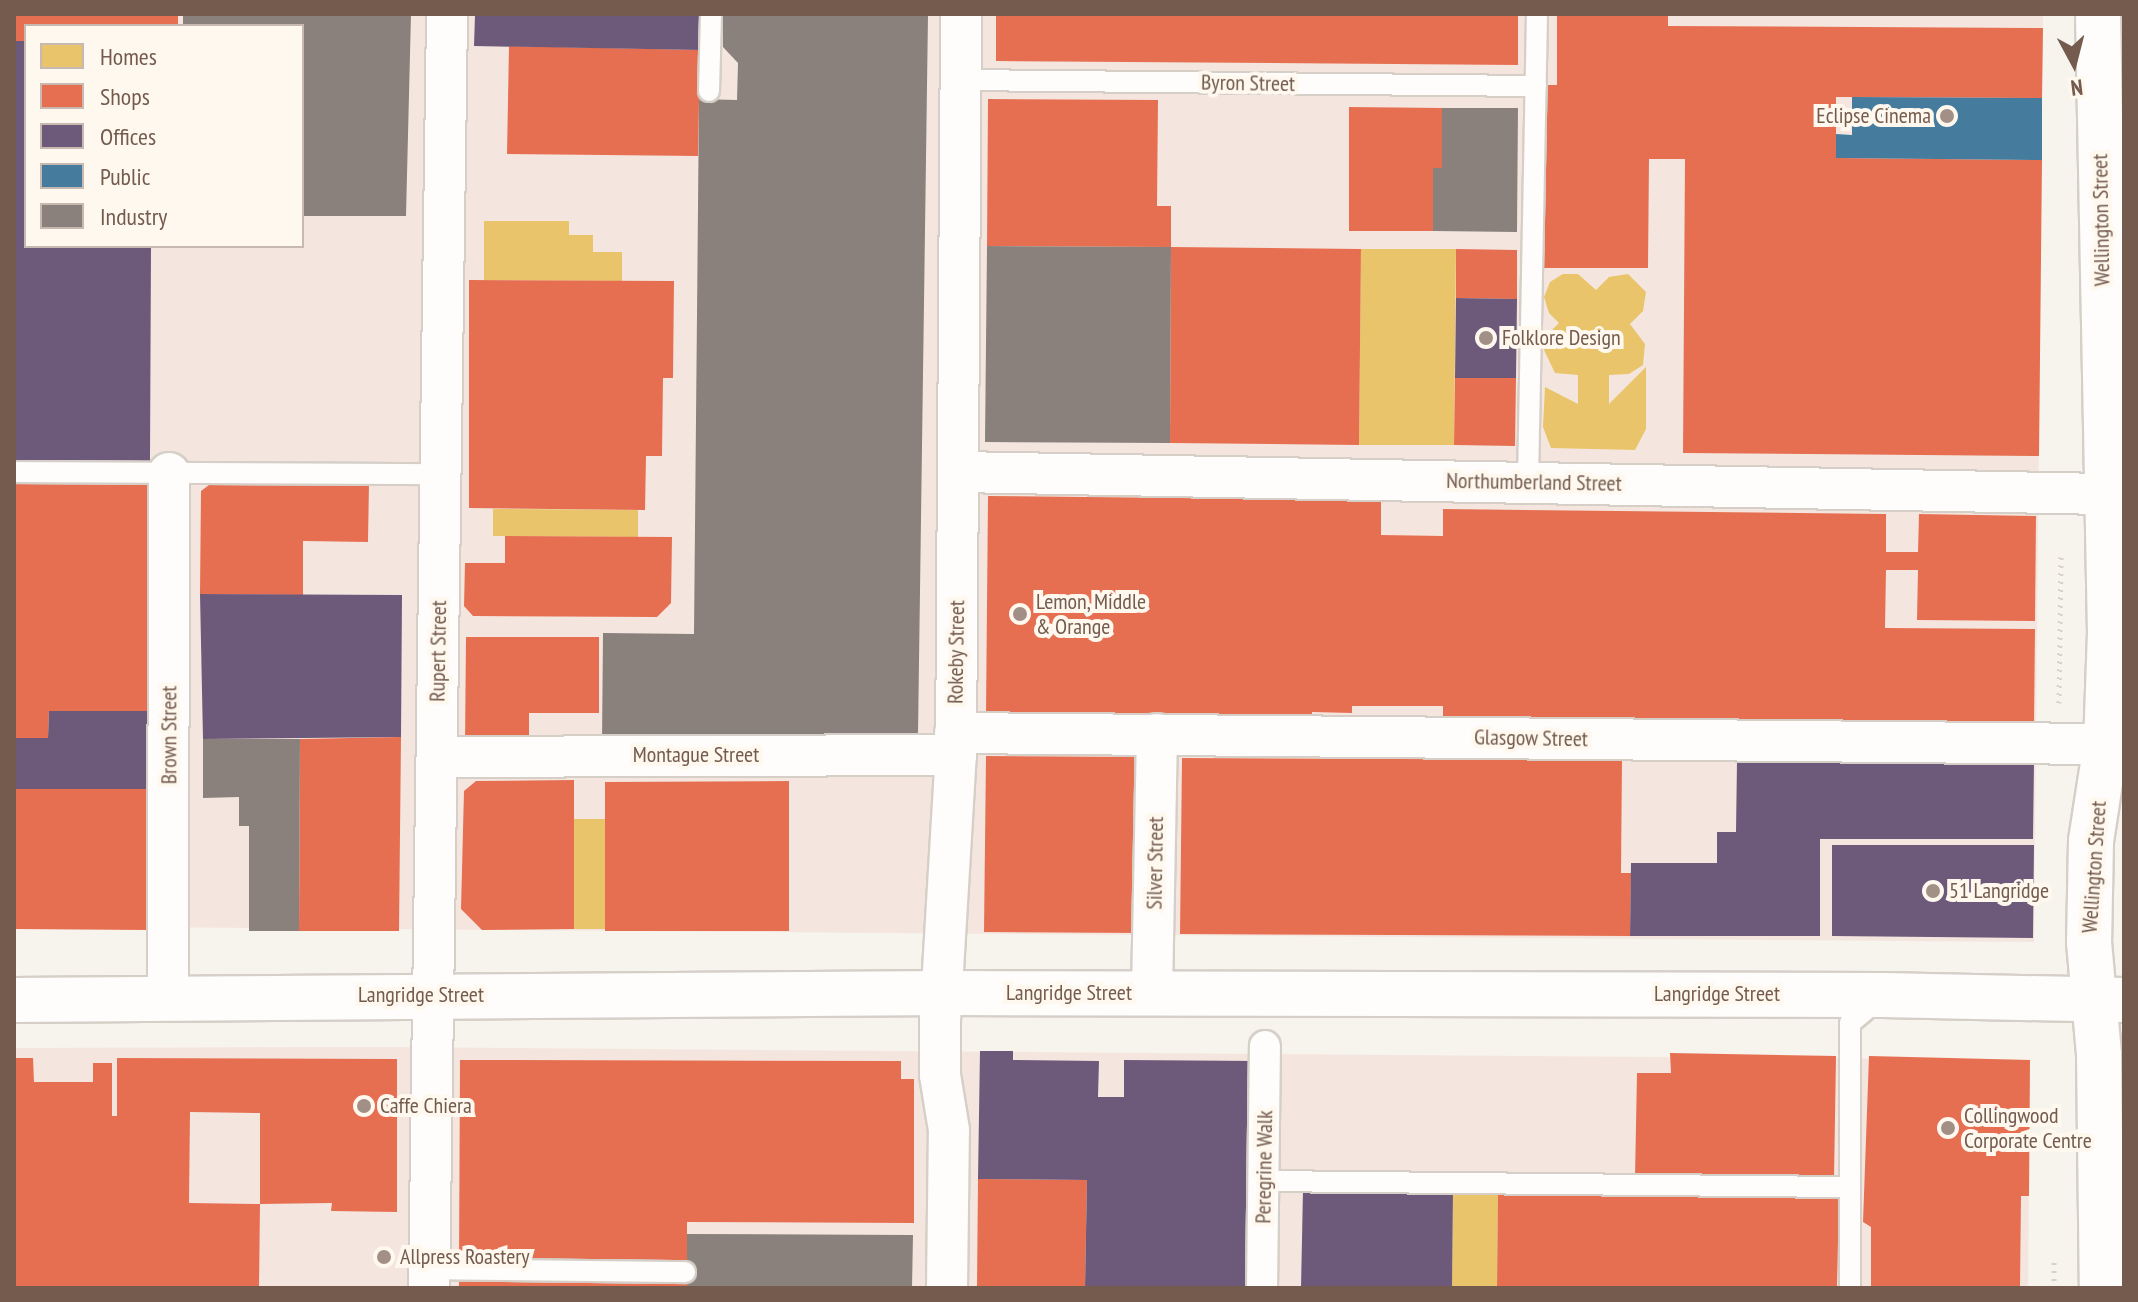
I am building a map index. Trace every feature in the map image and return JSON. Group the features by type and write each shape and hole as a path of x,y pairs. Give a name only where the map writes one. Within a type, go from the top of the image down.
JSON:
{"street":[{"name":"Rupert Street","path":"429,1278 447,14"},
{"name":"Rokeby Street","path":"947,1288 949,1130 940,1075 956,744 961,14"},
{"name":"Wellington Street","path":"2098,14 2109,494 2117,632 2106,744 2091,841 2089,942 2109,1000 2102,1288"},
{"name":"Northumberland Street","path":"959,472 2109,494"},
{"name":"Brown Street","path":"168,997 169,473"},
{"name":"Glasgow Street","path":"956,744 1157,734 2106,744"},
{"name":"Silver Street","path":"1152,993 1157,734"},
{"name":"Montague Street","path":"437,757 956,744"},
{"name":"Langridge Street","path":"14,1000 944,993 1883,995 2109,1000"},
{"name":"Peregrine Walk","path":"1262,1288 1265,1046"}],"lane":[{"path":"709,91 711,14"},
{"path":"1528,482 1537,14"},
{"name":"Byron Street","path":"961,80 1536,86"},
{"path":"14,472 440,474"},
{"path":"1850,1288 1850,1023 1883,995"},
{"path":"1263,1181 1848,1187"},
{"path":"429,1278 685,1272"}],"path":[{"path":"2059,743 2062,492"},
{"path":"2054,1256 2054,1288"}],"shaded area":[{"path":"14,14 2043,14 2034,942 14,926"},
{"path":"387,1047 2030,1060 2028,1288 14,1288 14,1048"}],"building: Homes":[{"path":"484,221 569,221 569,235 593,235 593,252 622,252 622,281 484,280"},
{"path":"1361,249 1456,249 1454,445 1359,445"},
{"path":"1563,274 1578,274 1596,290 1609,277 1628,274 1646,292 1643,311 1630,324 1645,344 1643,365 1629,374 1609,375 1609,404 1646,367 1646,429 1635,450 1551,448 1543,427 1545,387 1578,404 1578,375 1555,373 1544,350 1547,335 1559,323 1549,313 1544,297 1550,282"},
{"path":"493,509 638,510 638,537 493,536"},
{"path":"574,819 605,819 605,929 574,929"},
{"path":"1453,1192 1498,1192 1497,1288 1452,1288"}],"building: Shops":[{"path":"14,14 178,14 178,24 24,24 24,41 14,41"},
{"path":"996,14 1518,14 1518,65 996,61"},
{"path":"1557,14 1668,14 1668,26 2043,28 2042,98 1836,97 1836,158 2042,160 2039,456 1683,453 1685,159 1649,159 1648,268 1543,268 1544,85 1557,85"},
{"path":"509,46 700,50 698,156 507,154"},
{"path":"988,99 1158,100 1157,206 1171,206 1171,247 987,246"},
{"path":"1349,107 1442,108 1442,168 1433,168 1433,231 1349,231"},
{"path":"1171,247 1361,249 1359,445 1170,443"},
{"path":"1456,249 1517,250 1517,299 1456,298"},
{"path":"469,280 674,281 673,378 663,378 662,456 646,456 645,510 469,508"},
{"path":"1455,378 1516,378 1515,446 1454,445"},
{"path":"213,482 369,483 368,542 303,541 303,595 200,594 201,491"},
{"path":"14,483 151,485 149,711 49,711 48,738 14,738"},
{"path":"988,496 1381,500 1381,535 1443,536 1443,509 1886,514 1886,552 1918,552 1919,514 2036,516 2035,621 1917,620 1918,570 1886,570 1885,628 2035,629 2034,727 1443,722 1443,706 1352,706 1352,713 1312,712 1312,716 986,713"},
{"path":"505,536 672,537 671,603 657,617 473,616 464,606 465,563 505,563"},
{"path":"466,637 599,637 599,713 529,713 529,745 465,744"},
{"path":"401,737 399,931 299,931 300,739"},
{"path":"986,756 1142,757 1141,933 984,932"},
{"path":"1182,758 1622,760 1621,873 1631,873 1630,936 1180,934"},
{"path":"574,780 574,929 482,930 461,909 464,791 476,781"},
{"path":"789,781 789,931 605,931 605,782"},
{"path":"14,789 148,789 147,930 14,929"},
{"path":"1670,1053 1836,1056 1834,1180 1635,1177 1637,1073 1671,1073"},
{"name":"Collingwood Corporate Centre","path":"1869,1056 2030,1060 2029,1196 2021,1196 2020,1288 1871,1288 1871,1227 1863,1222"},
{"path":"14,1058 33,1058 34,1082 93,1082 93,1063 112,1063 112,1116 117,1116 117,1058 397,1059 397,1212 331,1211 332,1203 260,1204 259,1288 14,1288","holes":["190,1112 260,1113 260,1204 189,1203"]},
{"path":"460,1060 901,1061 901,1079 914,1079 914,1223 687,1222 687,1263 459,1263"},
{"path":"978,1179 1087,1180 1085,1288 977,1288"},
{"path":"1498,1192 1839,1197 1837,1286 1497,1288"},
{"path":"459,1280 687,1281 687,1288 459,1288"}],"building: Offices":[{"path":"475,14 701,14 700,50 474,46"},
{"path":"14,41 24,41 24,248 151,248 150,461 14,460"},
{"name":"Folklore Design","path":"1456,298 1517,299 1516,378 1455,378"},
{"path":"200,594 402,595 401,737 203,739"},
{"path":"49,711 149,711 148,789 14,789 14,738 48,738"},
{"path":"1737,761 2034,762 2033,839 1820,839 1820,936 1630,936 1631,863 1717,863 1717,832 1736,832"},
{"name":"51 Langridge","path":"1832,845 2034,845 2033,938 1832,936"},
{"path":"980,1051 1013,1051 1013,1060 1099,1061 1098,1097 1124,1097 1124,1060 1258,1061 1256,1288 1085,1288 1087,1180 978,1179"},
{"path":"1303,1190 1453,1192 1452,1288 1301,1288"}],"building: Public":[{"name":"Eclipse Cinema","path":"1852,97 2042,98 2042,160 1836,158 1836,134 1852,135"}],"building: Industry":[{"path":"183,14 411,14 406,216 304,216 304,24 183,24"},
{"path":"723,14 928,15 918,735 909,742 602,741 603,633 694,634 699,99 737,100 738,63 723,47"},
{"path":"1442,108 1518,108 1517,232 1433,231 1433,168 1442,168"},
{"path":"987,246 1171,247 1170,443 985,442"},
{"path":"203,739 300,739 299,931 249,931 249,826 239,826 239,797 203,798"},
{"path":"687,1234 913,1235 912,1288 687,1288"}],"place":[{"name":"Eclipse Cinema","path":"1947,116"},
{"name":"Folklore Design","path":"1486,338"},
{"name":"Lemon, Middle & Orange","path":"1020,614"},
{"name":"51 Langridge","path":"1933,891"},
{"name":"Caffe Chiera","path":"364,1106"},
{"name":"Collingwood Corporate Centre","path":"1948,1128"},
{"name":"Allpress Roastery","path":"384,1257"}]}
